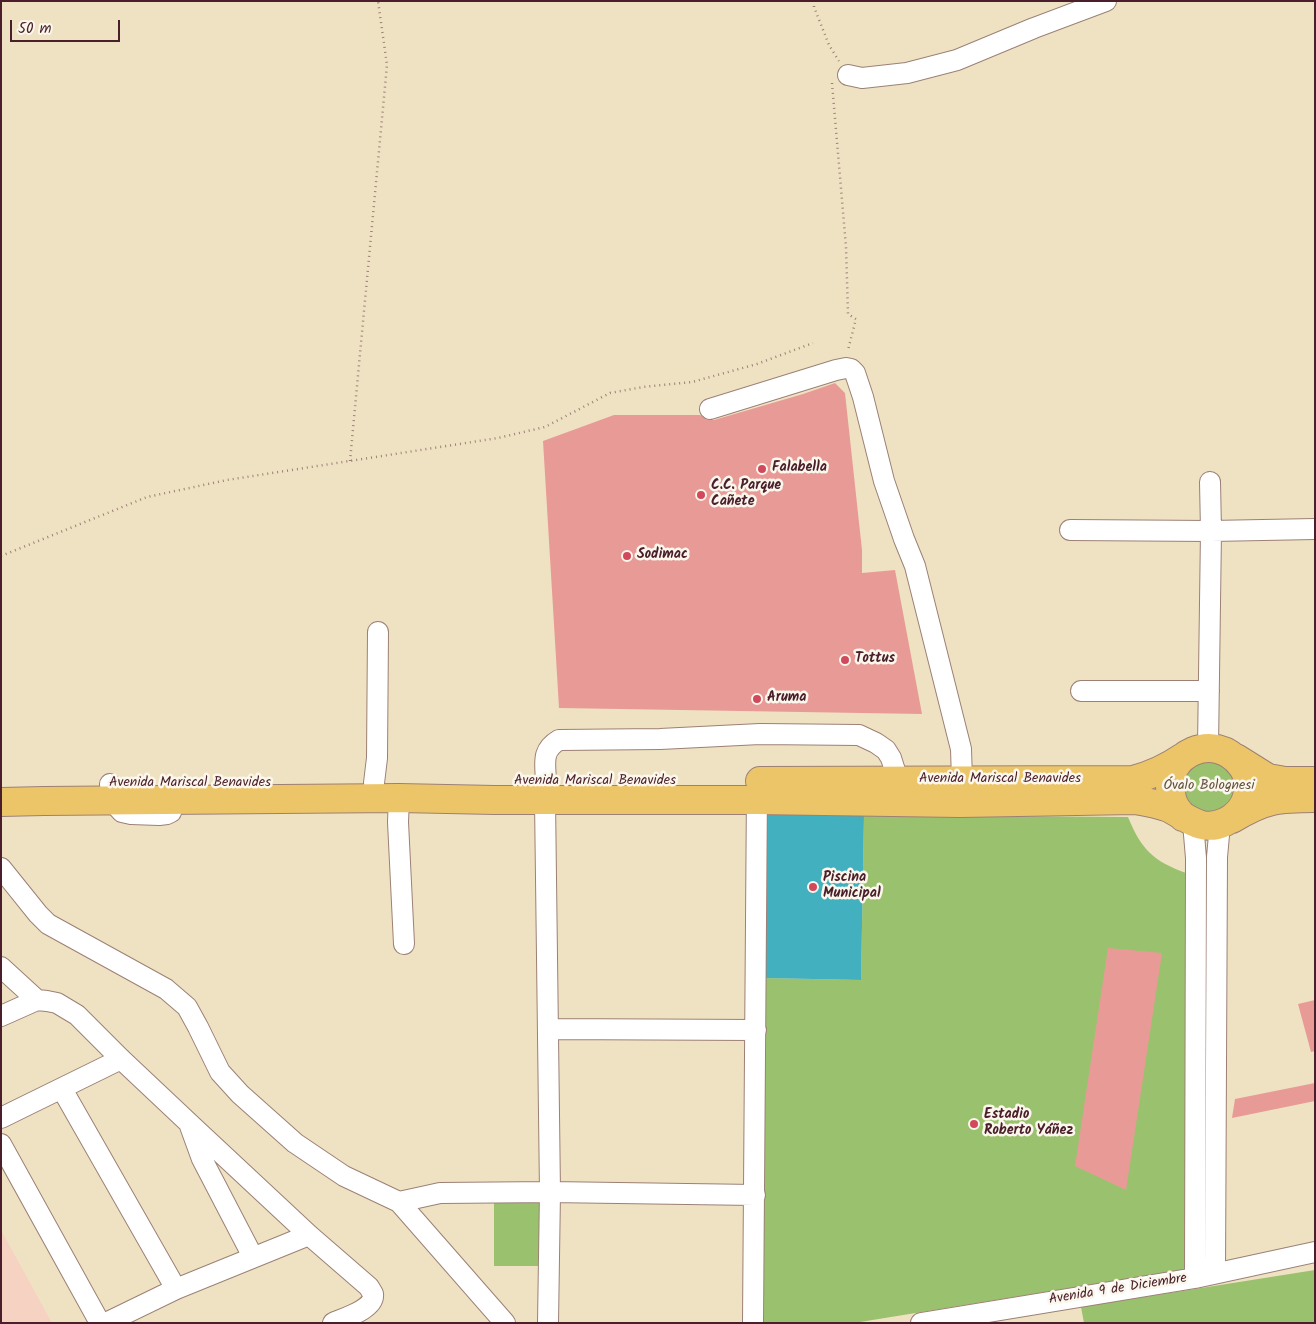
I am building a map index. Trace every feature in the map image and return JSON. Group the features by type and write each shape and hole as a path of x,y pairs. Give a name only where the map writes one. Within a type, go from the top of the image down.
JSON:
{"highway":[{"path":"1315,781 1285,781 1268,778 1223,750 1208,747 1194,750 1183,757 1173,770 1169,787 1173,803 1188,820 1206,826 1226,822 1250,808 1267,801 1286,798 1315,798"},
{"name":"Avenida Mariscal Benavides","path":"757,791 898,780 961,791 1134,780 1159,771 1183,757"},
{"path":"1226,822 1241,810 1247,797 1249,783 1245,769 1236,758"},
{"name":"Avenida Mariscal Benavides","path":"1,802 111,792 374,783 545,791 961,791 1135,800 1168,808 1188,820"},
{"name":"Avenida Mariscal Benavides","path":"1,786 111,792 175,800 398,798 545,791"}],"street":[{"path":"848,75 862,78 907,73 957,60 1106,1"},
{"path":"710,409 836,370 846,368 851,369 855,373 863,397 884,481 915,566 961,749 961,791"},
{"path":"1208,747 1210,482"},
{"path":"1070,530 1211,531 1315,529"},
{"path":"374,783 378,632"},
{"path":"1080,691 1209,691"},
{"path":"548,1323 550,1192 544,761 552,744 559,740 660,739 760,734 859,735 886,750 891,758 898,780"},
{"path":"754,1323 757,791"},
{"path":"398,798 404,944"},
{"path":"1188,820 1196,858 1195,1278"},
{"path":"1215,1273 1217,867 1226,822"},
{"path":"1,868 48,924 166,989 187,1007 220,1072 240,1094 294,1143 344,1176 399,1202 504,1323"},
{"path":"1,967 37,1000"},
{"path":"1,1016 37,1000 57,1003 77,1015 121,1059 309,1235 369,1287 372,1294 372,1302 364,1310 333,1323"},
{"path":"548,1029 756,1030"},
{"path":"1,1118 121,1059"},
{"path":"62,1088 176,1289"},
{"path":"190,1124 202,1159 253,1257"},
{"path":"1,1144 100,1323"},
{"path":"399,1202 440,1193 550,1192 755,1195"},
{"path":"106,1323 176,1289 309,1235"},
{"name":"Avenida 9 de Diciembre","path":"921,1323 1195,1278 1315,1252"}],"path":[{"path":"350,461 387,65 378,1"},
{"path":"814,1 814,7 829,45 848,75 832,82 846,247 848,314 856,319 848,350"},
{"path":"1,556 147,497 227,480 498,438 545,427 610,393 643,387 692,382 757,364 813,343"}],"shaded area":[{"path":"1,1230 52,1323 1,1323"}],"green space":[{"name":"Óvalo Bolognesi","path":"1209,757 1235,772 1236,802 1210,817 1184,805 1184,769"},
{"name":"Estadio Roberto Yáñez","path":"864,815 1128,817 1143,846 1165,864 1186,873 1186,1269 854,1323 761,1323 764,978 861,980"},
{"path":"494,1195 539,1195 539,1266 494,1266"},
{"path":"1315,1270 1315,1323 1084,1323 1081,1307"}],"water":[{"name":"Piscina Municipal","path":"765,814 864,815 861,980 764,978"}],"building":[{"name":"C.C. Parque Cañete","path":"835,383 845,393 862,550 862,573 895,570 922,714 559,708 543,441 614,415 700,415 707,420 714,420"},
{"path":"1108,948 1162,953 1126,1190 1075,1166"},
{"path":"1315,1000 1315,1051 1311,1052 1298,1004"},
{"path":"1315,1083 1315,1101 1232,1118 1235,1099"}],"place":[{"name":"Falabella","path":"762,469"},
{"name":"C.C. Parque Cañete","path":"701,495"},
{"name":"Sodimac","path":"627,556"},
{"name":"Tottus","path":"845,660"},
{"name":"Aruma","path":"757,699"},
{"name":"Piscina Municipal","path":"813,887"},
{"name":"Estadio Roberto Yáñez","path":"974,1124"}]}
